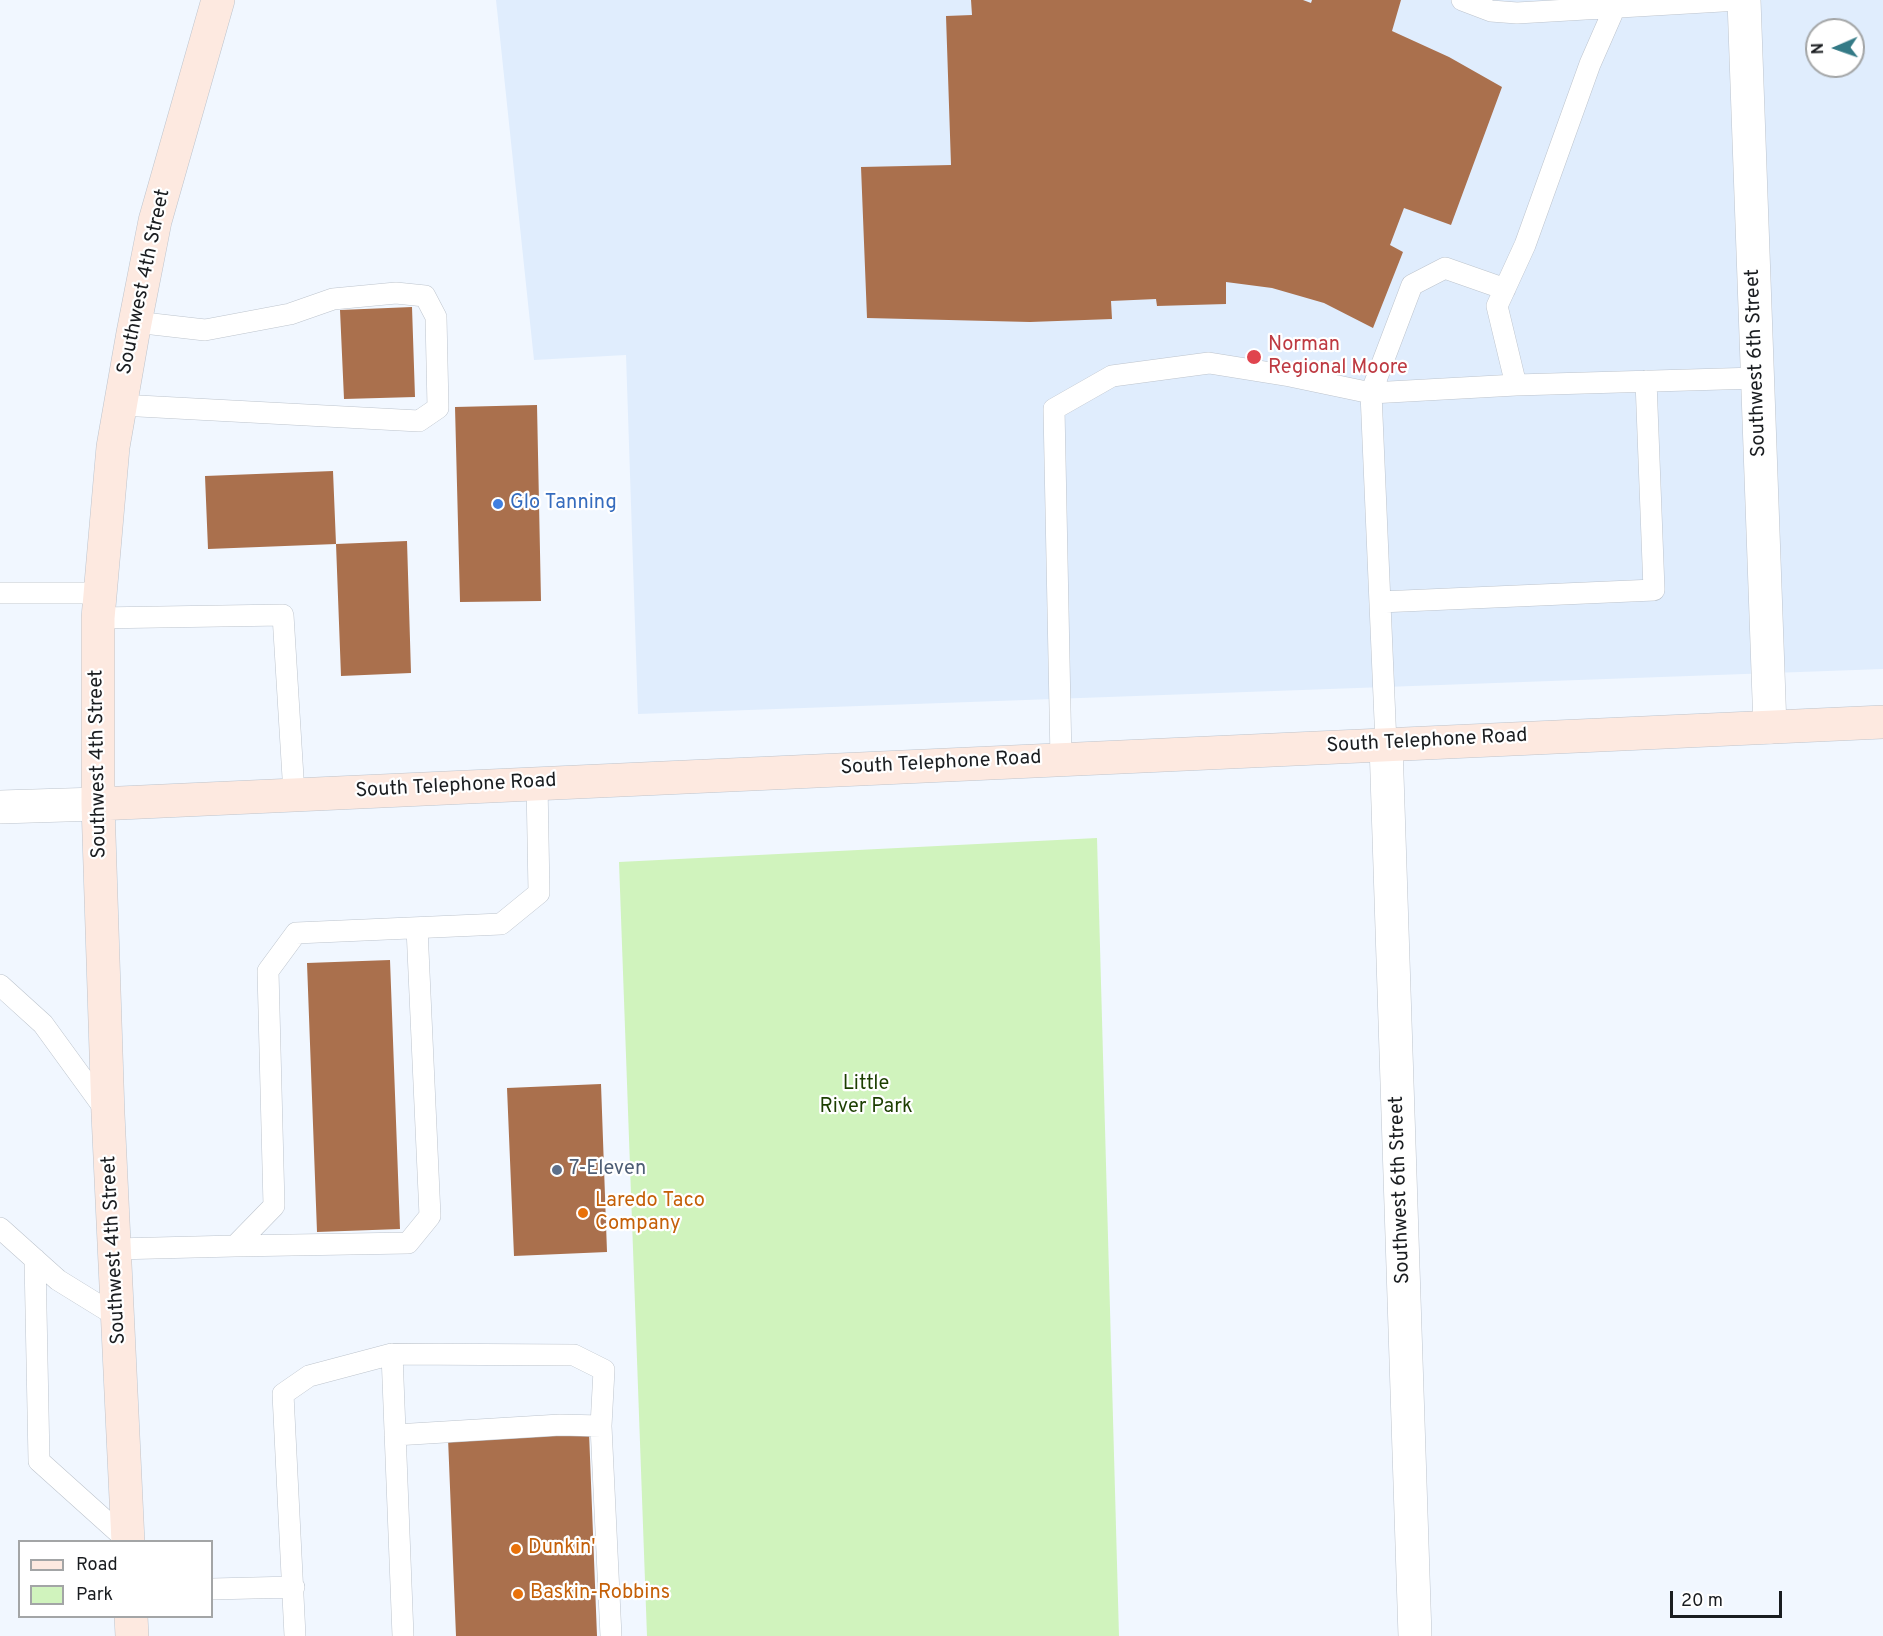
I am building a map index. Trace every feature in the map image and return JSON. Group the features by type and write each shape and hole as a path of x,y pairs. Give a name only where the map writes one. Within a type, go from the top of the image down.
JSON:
{"main road":[{"name":"Southwest 4th Street","path":"128,1540 108,1114 98,804 99,605 109,479 135,322 156,221 218,0"},
{"name":"South Telephone Road","path":"98,804 1883,722"},
{"path":"131,1618 132,1636"}],"street":[{"name":"Southwest 6th Street","path":"1741,0 1770,727"},
{"name":"Southwest 6th Street","path":"1386,744 1415,1636"},
{"name":"South Telephone Road","path":"0,807 98,804"}],"lane":[{"path":"1462,0 1491,11 1517,13 1741,0"},
{"path":"1516,385 1497,306 1525,245 1590,64 1615,7"},
{"path":"1386,744 1371,393 1412,285 1445,268 1505,289"},
{"path":"120,405 419,421 438,408 436,317 425,296 396,293 333,299 290,314 205,330 135,322"},
{"path":"1061,759 1054,409 1112,376 1209,363 1290,376 1371,393 1516,385 1757,378"},
{"path":"1380,602 1654,590 1646,381"},
{"path":"0,593 99,605 283,615 294,794"},
{"path":"235,1246 274,1206 268,970 296,933 501,924 539,893 537,783"},
{"path":"115,1249 408,1243 430,1216 417,928"},
{"path":"0,985 43,1024 108,1114"},
{"path":"0,1228 58,1280 118,1317"},
{"path":"35,1259 39,1461 127,1540"},
{"path":"392,1354 403,1636"},
{"path":"296,1636 283,1394 309,1376 392,1354 574,1355 604,1370 601,1426 611,1636"},
{"path":"394,1435 560,1425 601,1426"},
{"path":"213,1589 294,1587"}],"shaded area":[{"name":"Norman Regional Moore","path":"496,0 1883,0 1883,669 638,714 626,355 534,360"}],"green space":[{"name":"Little River Park","path":"1097,838 1119,1636 647,1636 619,862"}],"building":[{"path":"971,0 1303,0 1311,3 1312,0 1401,0 1392,31 1449,57 1502,87 1451,225 1404,208 1390,245 1403,252 1373,328 1324,303 1272,288 1226,282 1226,304 1157,306 1156,299 1111,301 1112,319 1030,322 867,318 861,167 951,165 946,16 972,15"},
{"path":"412,307 415,397 344,399 340,310"},
{"name":"Glo Tanning","path":"537,405 541,601 460,602 455,407"},
{"path":"333,471 336,544 208,549 205,476"},
{"path":"407,541 411,673 341,676 336,544"},
{"path":"390,960 400,1229 317,1232 307,963"},
{"name":"7-Eleven","path":"601,1084 607,1252 514,1256 507,1088"},
{"path":"589,1432 597,1636 456,1636 448,1438"}],"place":[{"name":"Norman Regional Moore","path":"1254,357"},
{"name":"Glo Tanning","path":"498,504"},
{"name":"7-Eleven","path":"557,1170"},
{"name":"Laredo Taco Company","path":"583,1213"},
{"name":"Dunkin'","path":"516,1549"},
{"name":"Baskin-Robbins","path":"518,1594"}]}
